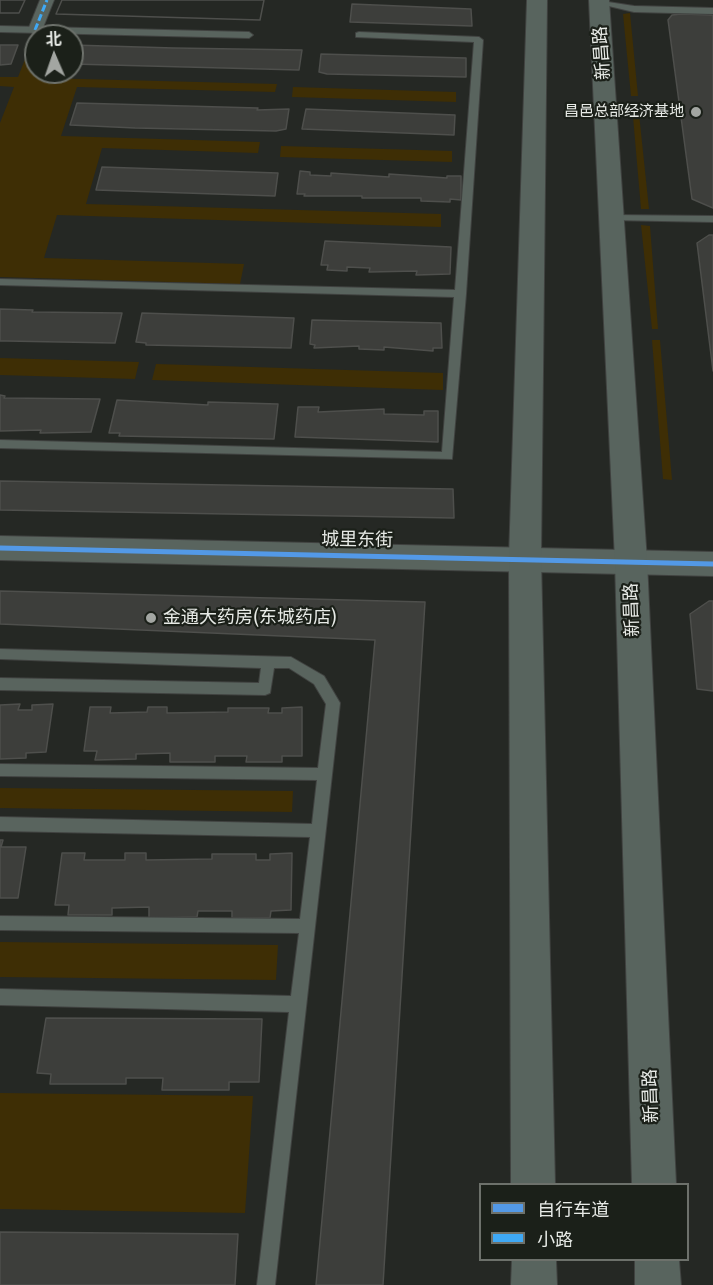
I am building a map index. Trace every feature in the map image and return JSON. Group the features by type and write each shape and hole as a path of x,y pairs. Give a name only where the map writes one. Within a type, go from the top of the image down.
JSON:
{"main road":[{"path":"533,1183 525,558 537,0"},
{"name":"新昌路","path":"599,0 631,561 654,1183"},
{"path":"534,1261 534,1285"},
{"path":"657,1261 658,1285"}],"street":[{"path":"37,24 47,0"},
{"name":"城里东街","path":"0,548 713,564"}],"lane":[{"path":"599,0 634,9 713,11"},
{"path":"0,29 24,30"},
{"path":"84,31 249,35"},
{"path":"0,444 448,456 479,40 359,35"},
{"path":"613,218 713,219"},
{"path":"0,282 461,294"},
{"path":"0,654 291,663 319,680 333,703 266,1285"},
{"path":"0,684 265,689 268,662"},
{"path":"0,770 325,774"},
{"path":"0,824 318,831"},
{"path":"0,923 307,926"},
{"path":"0,997 298,1005"}],"shaded area":[{"path":"630,13 638,96 631,96 623,14"},
{"path":"24,62 24,84 84,84 84,79 277,84 275,92 77,87 61,136 260,142 258,153 102,148 86,204 441,214 441,227 57,215 44,258 244,264 240,284 0,277 0,123 14,87 0,86 0,77 18,77"},
{"path":"293,87 456,92 456,102 292,97"},
{"path":"638,104 649,209 641,209 632,105"},
{"path":"281,146 452,151 452,162 280,157"},
{"path":"641,225 650,226 658,329 652,329"},
{"path":"652,340 660,340 672,480 663,479"},
{"path":"0,358 139,362 135,379 0,375"},
{"path":"156,364 443,373 443,390 152,380"},
{"path":"0,788 293,791 292,812 0,808"},
{"path":"0,942 278,945 276,980 0,977"},
{"path":"0,1093 253,1096 245,1213 0,1209"}],"building":[{"path":"0,0 25,0 19,13 0,13"},
{"path":"0,0 25,0 19,13 0,13"},
{"path":"62,0 264,0 260,20 56,14"},
{"path":"62,0 264,0 260,20 56,14"},
{"path":"352,4 471,9 472,26 350,22"},
{"name":"昌邑总部经济基地","path":"672,15 713,15 713,208 692,199 668,20"},
{"path":"0,45 18,45 11,64 0,65"},
{"path":"84,45 302,50 299,70 84,64"},
{"path":"321,54 466,58 466,77 327,74 319,72"},
{"path":"77,103 258,108 257,110 289,109 286,129 276,131 135,128 70,125"},
{"path":"306,109 455,115 454,135 302,129"},
{"path":"102,167 278,173 275,196 96,190"},
{"path":"300,171 310,172 310,175 331,176 331,173 389,177 389,174 447,178 447,176 461,176 461,200 450,199 450,202 421,201 421,198 304,196 305,194 297,194"},
{"path":"713,235 713,371 697,243"},
{"path":"325,241 451,247 450,274 416,275 417,271 369,272 370,268 347,267 347,271 327,270 328,265 321,265"},
{"path":"0,309 33,310 32,312 122,313 115,343 0,341"},
{"path":"142,313 294,318 291,348 146,345 146,343 136,342"},
{"path":"312,320 441,323 442,348 433,348 433,351 384,347 384,350 359,349 359,346 314,348 315,345 310,344"},
{"path":"0,395 5,396 4,398 100,399 91,432 40,433 41,430 0,431"},
{"path":"117,400 208,405 208,402 278,404 274,439 119,436 120,433 109,433"},
{"path":"298,407 319,407 318,412 384,409 384,414 424,415 424,411 438,411 438,442 295,437"},
{"path":"0,481 453,489 454,518 0,510"},
{"path":"0,591 425,602 383,1285 316,1285 375,640 0,624"},
{"path":"709,601 713,601 713,691 697,689 690,614"},
{"path":"20,704 18,710 32,710 32,705 53,704 46,752 26,753 26,758 0,759 0,705"},
{"path":"90,707 111,707 110,713 147,712 148,707 167,707 167,713 228,712 228,708 269,708 268,713 282,713 282,708 302,707 302,756 282,756 282,762 246,762 247,756 215,756 215,762 170,762 170,753 136,754 136,759 95,760 97,751 84,751"},
{"path":"0,840 3,840 1,847 26,847 18,898 0,898"},
{"path":"62,853 85,853 84,860 125,860 125,853 146,853 146,860 212,859 212,854 256,854 256,860 270,860 270,854 292,853 291,910 271,911 270,918 232,918 232,911 198,911 197,917 149,918 149,907 112,908 112,915 68,915 69,905 55,905"},
{"path":"46,1018 262,1019 259,1082 229,1082 229,1090 162,1090 163,1078 126,1078 126,1084 50,1084 51,1074 37,1073"},
{"path":"0,1232 238,1234 235,1285 0,1285"}],"marked path":[{"path":"37,24 47,0"}],"cycle path":[{"path":"0,548 713,564"}],"place":[{"name":"昌邑总部经济基地","path":"696,112"},
{"name":"金通大药房(东城药店)","path":"151,618"}]}
